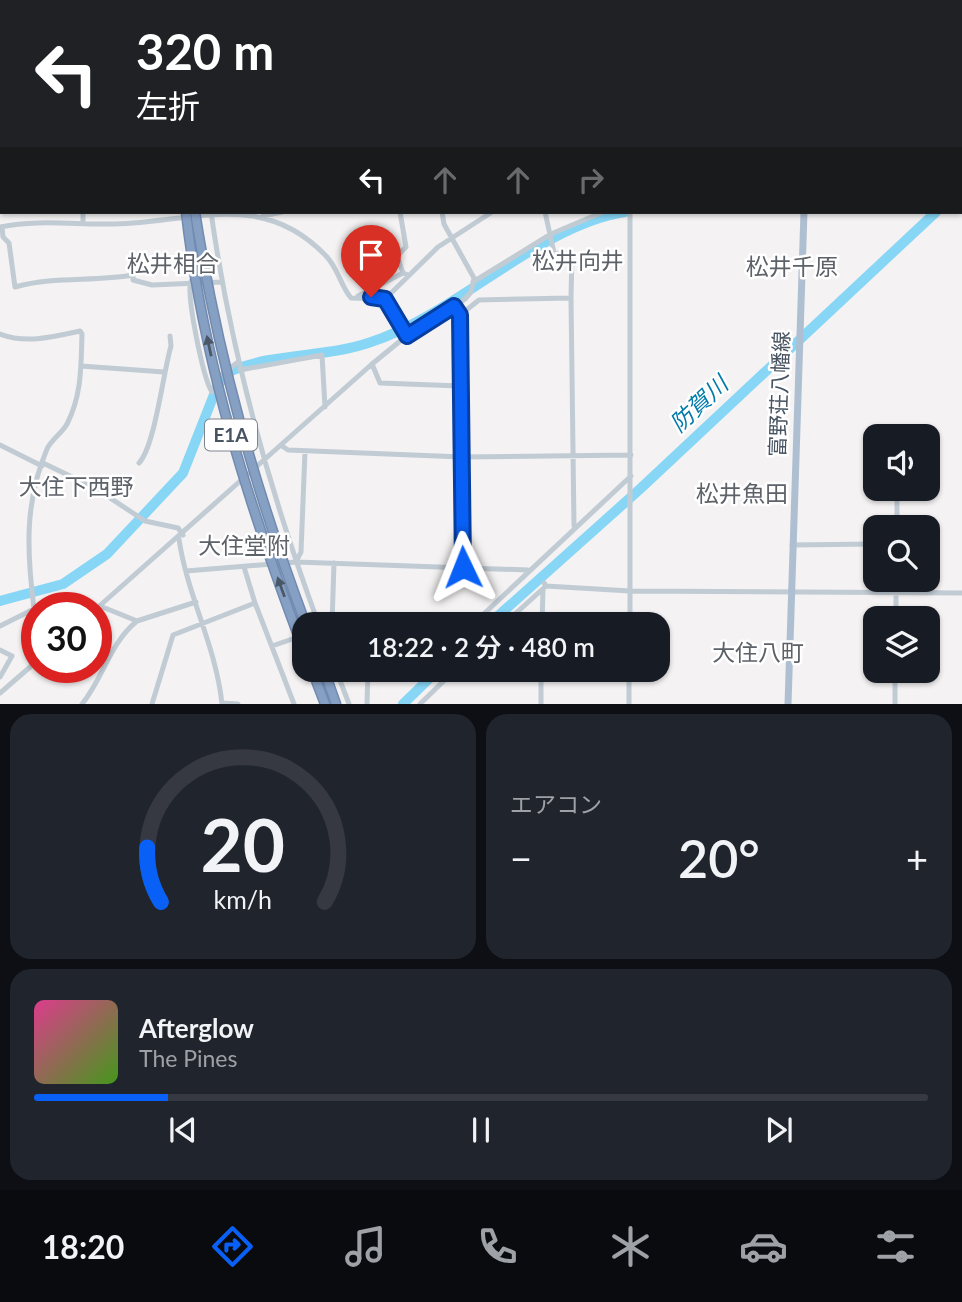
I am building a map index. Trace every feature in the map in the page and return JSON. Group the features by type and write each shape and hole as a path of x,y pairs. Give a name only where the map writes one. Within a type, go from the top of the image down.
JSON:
{"highway":[{"name":"E1A","path":"186,214 199,296 233,443 253,509 292,618"},
{"name":"E1A","path":"195,214 220,350 240,431 260,498 301,612"},
{"path":"317,682 325,704"},
{"path":"328,682 336,704"}],"main road":[{"name":"富野荘八幡線","path":"788,704 804,214"}],"street":[{"path":"83,214 83,222"},
{"path":"203,214 132,223 19,223 1,227 3,237 9,243 15,287 57,279 69,283 83,278 95,280 133,275 133,280 152,285 191,281 222,282"},
{"path":"211,214 238,362 263,464 314,612"},
{"path":"228,214 272,214"},
{"path":"400,214 406,247 397,256 405,274"},
{"path":"442,214 443,224 470,270 472,286"},
{"path":"385,299 405,274 451,238 489,214"},
{"path":"546,214 554,253 572,254 574,526"},
{"path":"112,596 372,364 407,336 454,306 472,286 551,234 598,214"},
{"path":"630,214 630,612"},
{"path":"262,216 284,225 315,245 333,265 351,298"},
{"path":"351,298 405,274"},
{"path":"191,281 188,290 212,392 220,376 238,362"},
{"path":"351,298 385,299"},
{"path":"460,315 479,300 571,298"},
{"path":"385,299 407,336"},
{"path":"454,306 460,315 463,567"},
{"path":"194,315 209,312"},
{"path":"0,334 31,341 80,331 81,366 78,399 67,423 48,447 27,532 34,609 0,626"},
{"path":"139,463 145,457 151,437 171,346 170,336"},
{"path":"240,370 322,355 325,407"},
{"path":"372,364 380,383 460,386"},
{"path":"81,366 164,372"},
{"path":"0,445 95,488 145,521 178,528 186,571 215,660 222,703 238,704"},
{"path":"282,446 305,451 461,457 631,455"},
{"path":"296,562 301,552 305,451"},
{"path":"485,612 574,526 631,476"},
{"path":"792,545 863,544"},
{"path":"186,571 296,562 528,570"},
{"path":"332,612 334,563"},
{"path":"244,567 294,704"},
{"path":"543,612 544,586"},
{"path":"516,612 544,586 630,591 962,593"},
{"path":"895,606 896,592"},
{"path":"82,704 112,648 137,621 196,602"},
{"path":"152,704 173,635 255,603"},
{"path":"112,613 137,621"},
{"path":"272,646 292,639"},
{"path":"0,650 12,656 0,677"},
{"path":"0,693 21,675"},
{"path":"341,682 349,704"},
{"path":"367,704 368,682"},
{"path":"420,704 443,682"},
{"path":"541,682 541,704"},
{"path":"629,682 629,704"},
{"path":"895,683 895,704"}],"waterway":[{"path":"0,601 63,584 107,554 183,473 215,392 223,377 231,371 266,361 354,347 403,329 561,234 593,220 617,214"},
{"name":"防賀川","path":"503,612 640,489 934,214"},
{"name":"防賀川","path":"403,704 426,682"}],"district":[{"name":"松井向井","path":"578,261"},
{"name":"松井相合","path":"173,264"},
{"name":"松井千原","path":"792,267"},
{"name":"大住下西野","path":"76,487"},
{"name":"松井魚田","path":"742,494"},
{"name":"大住堂附","path":"244,546"},
{"name":"大住八町","path":"758,653"}],"route":[{"path":"371,297 385,299 407,336 454,306 460,315 463,567"}]}
